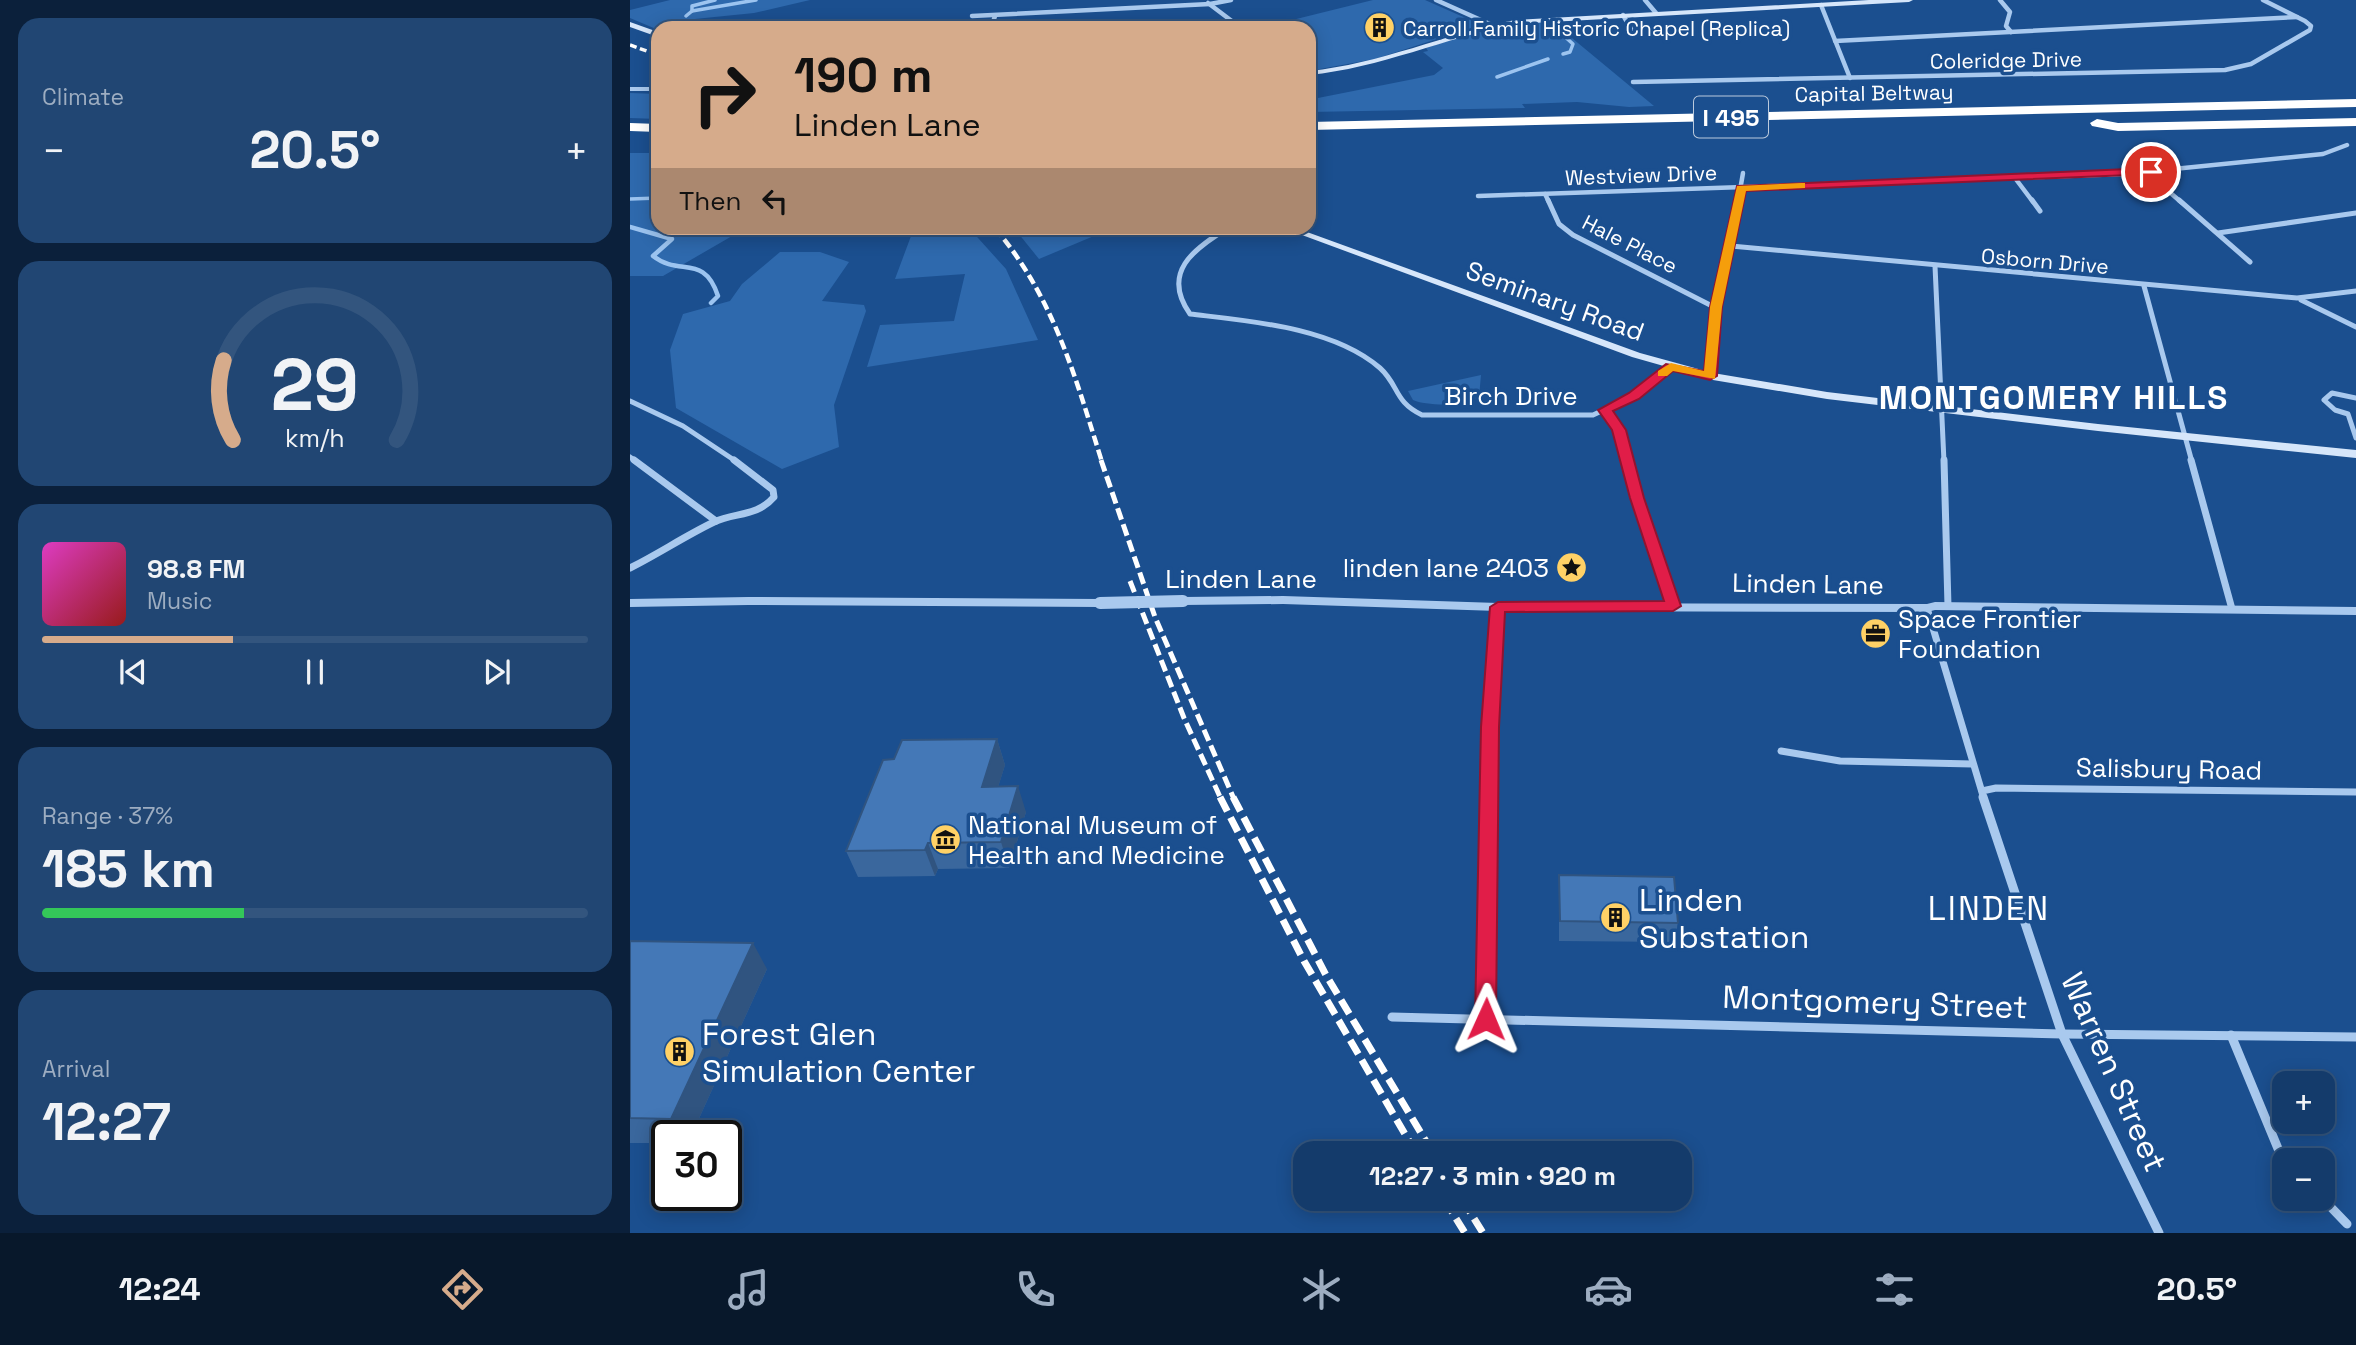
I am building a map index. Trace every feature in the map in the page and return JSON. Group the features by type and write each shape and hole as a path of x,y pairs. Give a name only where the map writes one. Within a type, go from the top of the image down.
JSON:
{"highway":[{"path":"2154,108 2311,98 2356,89"},
{"name":"Capital Beltway","path":"1316,126 2356,103"},
{"name":"Capital Beltway","path":"1316,139 2356,116"},
{"path":"2097,123 2118,127 2356,122"},
{"path":"630,127 651,128"},
{"path":"630,141 651,141"}],"main road":[{"path":"1316,72 1364,65 1492,25 1534,19 1909,0"},
{"path":"630,24 651,32"},
{"name":"Seminary Road","path":"1307,235 1671,367 1796,394 2356,454"}],"street":[{"path":"1203,0 1232,21"},
{"path":"972,16 1210,4 1231,0"},
{"path":"1436,0 1492,25"},
{"path":"1645,0 1656,13"},
{"path":"2000,0 2010,12 2006,26 2011,32"},
{"path":"2263,0 2298,17"},
{"path":"1821,3 1850,78"},
{"path":"1623,15 1634,34"},
{"path":"993,21 995,16"},
{"path":"1835,41 2298,17"},
{"name":"Coleridge Drive","path":"1633,82 2225,70 2251,64 2310,30 2311,26 2298,17"},
{"path":"630,88 651,88"},
{"name":"Westview Drive","path":"1478,196 2146,172 2323,154 2347,145"},
{"path":"2146,172 2250,262"},
{"path":"1710,376 1716,307 1731,246 1743,173"},
{"path":"2015,178 2040,211"},
{"name":"Hale Place","path":"1545,194 1559,224 1573,235 1716,307"},
{"path":"2218,233 2356,213"},
{"name":"Birch Drive","path":"1216,235 1187,260 1178,276 1176,287 1180,304 1190,314 1256,322 1314,334 1358,354 1381,369 1408,408 1420,414 1579,416 1605,410 1634,396 1671,367"},
{"name":"Osborn Drive","path":"1731,246 2297,298 2356,291"},
{"path":"1935,266 1948,606"},
{"path":"2144,286 2232,609"},
{"path":"2297,298 2356,327"},
{"path":"2356,398 2338,393 2325,397 2330,407 2352,414 2356,438"},
{"path":"630,401 670,418 766,482 773,490 774,497 766,506 752,513 716,521 630,568"},
{"path":"1605,410 1619,430 1637,498 1673,606"},
{"path":"630,457 716,521"},
{"name":"Linden Lane","path":"630,603 1100,603 1283,600 1498,607 1948,606 2356,611"},
{"path":"1486,1019 1490,727 1498,607"},
{"name":"Warren Street","path":"1927,608 1972,764 2062,1034 2159,1233"},
{"path":"1781,751 1840,761 1972,764"},
{"name":"Salisbury Road","path":"1982,791 1996,788 2356,792"},
{"name":"Montgomery Street","path":"1392,1017 2062,1034 2356,1037"},
{"path":"2231,1035 2278,1148"},
{"path":"2334,1211 2347,1224"}],"shaded area":[{"path":"670,0 810,0 754,13 682,21 651,21 651,27 630,18 630,10"},
{"path":"1373,0 1425,0 1477,23 1471,28 1375,59 1316,70 1316,21 1288,21"},
{"path":"1525,23 1555,24 1654,106 1629,107 1577,102 1522,104 1525,108 1316,112 1316,79 1318,98 1434,75 1443,68 1423,52 1428,51 1426,48 1468,35"},
{"path":"630,93 651,94 651,119 630,118"},
{"path":"630,153 651,153 651,235 734,235 663,276 630,276"},
{"path":"911,235 975,235 1006,269 1038,340 867,367 880,325 954,321 965,274 895,279"},
{"path":"1020,235 1096,235 1039,259"},
{"path":"780,252 820,252 849,262 822,301 864,305 866,311 834,405 839,447 782,469 676,408 670,350 683,314 730,301 742,284"},
{"path":"1481,375 1479,397 1466,403 1447,405 1419,402 1413,400 1408,391"}],"building":[{"name":"National Museum of Health and Medicine","path":"997,739 982,787 1018,786 1001,842 928,843 925,850 846,851 883,760 894,759 902,740"},
{"path":"1559,875 1674,877 1678,923 1560,921"},
{"name":"Forest Glen Simulation Center","path":"630,941 753,943 671,1119 630,1118"}],"waterway":[{"path":"692,11 692,6 715,0"},
{"path":"692,11 756,0"},
{"path":"686,16 692,11"},
{"path":"1553,26 1573,44 1570,52 1563,54"},
{"path":"1497,77 1548,59"},
{"path":"630,199 651,198"},
{"path":"630,227 651,233"},
{"path":"658,235 672,239 653,256 663,262 698,270 706,275 718,296 711,303"}],"railway":[{"path":"630,45 651,52"},
{"path":"1000,235 1033,282 1048,310 1072,369 1102,462"},
{"path":"1101,460 1155,617 1234,798"},
{"path":"1130,581 1184,718 1221,799"},
{"path":"1234,798 1326,975 1426,1141"},
{"path":"1221,799 1304,961 1409,1141"},
{"path":"1451,1211 1465,1233"},
{"path":"1469,1211 1483,1233"}],"slow traffic":[{"path":"1662,374 1671,367 1710,376 1716,307 1731,248 1741,188 1801,186"}],"place":[{"name":"Carroll Family Historic Chapel (Replica)","path":"1380,28"},
{"name":"linden lane 2403","path":"1572,568"},
{"name":"Space Frontier Foundation","path":"1875,634"},
{"name":"National Museum of Health and Medicine","path":"945,840"},
{"name":"Linden Substation","path":"1616,918"},
{"name":"Forest Glen Simulation Center","path":"679,1052"}],"district":[{"name":"MONTGOMERY HILLS","path":"2054,398"},
{"name":"LINDEN","path":"1989,909"}],"route":[{"path":"1486,1019 1490,727 1498,607 1673,606 1637,498 1619,430 1605,410 1634,396 1671,367 1710,376 1716,307 1731,248 1741,188 2151,172"}]}
